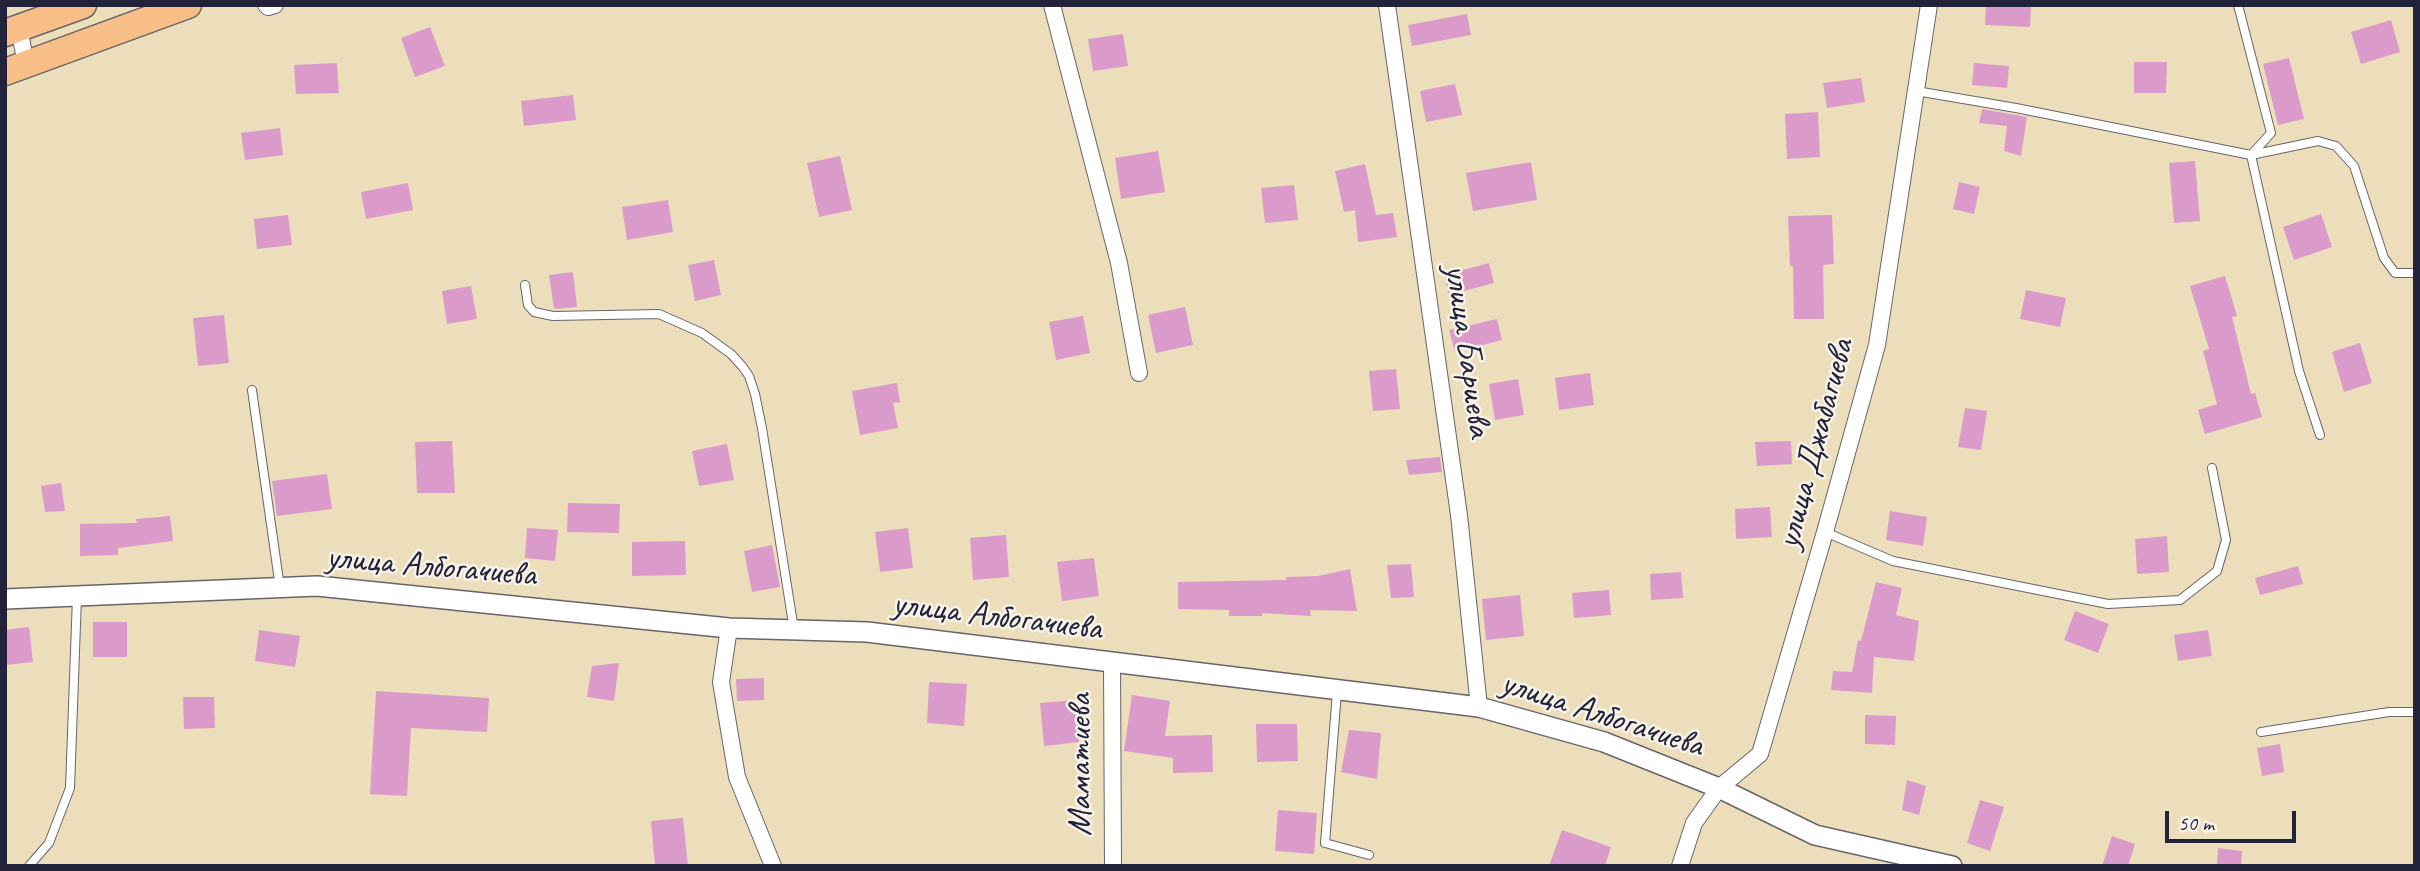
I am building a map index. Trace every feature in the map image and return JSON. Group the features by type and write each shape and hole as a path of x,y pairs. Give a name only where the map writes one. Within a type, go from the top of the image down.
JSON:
{"highway":[{"path":"12,31 83,5"},
{"path":"16,68 188,5"}],"street":[{"path":"267,5 268,8 275,5"},
{"path":"1052,5 1119,263 1139,373"},
{"name":"улица Бариева","path":"1387,5 1459,515 1479,707"},
{"name":"улица Джабагиева","path":"1680,866 1694,823 1719,788 1760,754 1825,532 1877,345 1929,5"},
{"path":"12,31 16,68"},
{"name":"улица Албогачиева","path":"5,599 317,586 729,628 867,632 1337,692 1479,707 1604,742 1719,788 1815,835 1952,866"},
{"path":"729,628 720,682 737,777 773,866"},
{"name":"Маматиева","path":"1112,663 1113,866"}],"lane":[{"path":"2238,5 2271,133 2251,155"},
{"path":"1916,91 2251,155 2318,141 2336,146 2354,166 2384,258 2395,273 2415,273"},
{"path":"2251,155 2299,371 2320,435"},
{"path":"525,285 528,305 534,312 550,316 659,314 679,321 710,338 742,366 749,376 755,394 762,428 794,630"},
{"path":"252,390 280,588"},
{"path":"1825,532 1893,561 2108,604 2180,600 2217,571 2226,540 2212,468"},
{"path":"29,866 49,843 70,788 77,597"},
{"path":"1337,692 1325,843 1369,855"},
{"path":"2261,732 2389,712 2415,712"}],"building":[{"path":"1986,5 2031,5 2030,27 1985,25"},
{"path":"1467,14 1471,35 1412,46 1408,25"},
{"path":"2391,20 2400,52 2361,64 2351,32"},
{"path":"430,27 445,66 415,77 401,38"},
{"path":"1123,34 1128,66 1093,71 1088,39"},
{"path":"2289,58 2304,119 2278,125 2263,64"},
{"path":"2134,62 2167,62 2166,93 2134,93"},
{"path":"337,63 339,93 296,94 294,65"},
{"path":"1974,63 2009,66 2007,88 1972,85"},
{"path":"1861,78 1865,102 1827,108 1823,83"},
{"path":"1455,84 1462,115 1426,122 1420,91"},
{"path":"573,95 576,120 524,126 521,101"},
{"path":"1982,109 2027,117 2021,156 2004,151 2007,126 1979,123"},
{"path":"1818,112 1820,157 1787,159 1785,114"},
{"path":"280,128 283,155 245,160 241,133"},
{"path":"1158,151 1165,192 1121,199 1115,158"},
{"path":"840,156 852,210 819,217 807,163"},
{"path":"2195,161 2200,221 2174,223 2169,163"},
{"path":"1531,162 1537,200 1473,211 1466,173"},
{"path":"1365,164 1376,215 1393,213 1397,237 1358,242 1355,210 1344,212 1335,171"},
{"path":"1959,182 1980,187 1974,214 1953,209"},
{"path":"408,183 413,210 366,219 361,192"},
{"path":"1294,185 1298,220 1265,223 1261,188"},
{"path":"668,200 673,232 627,240 622,207"},
{"path":"2321,214 2332,247 2294,260 2283,227"},
{"path":"288,215 292,245 257,249 254,219"},
{"path":"1832,215 1834,264 1823,265 1824,319 1794,319 1788,216"},
{"path":"714,260 721,295 695,301 688,265"},
{"path":"1489,263 1494,283 1449,295 1444,275"},
{"path":"573,272 577,307 554,309 549,275"},
{"path":"2225,276 2237,316 2232,317 2251,394 2255,393 2262,417 2205,434 2198,410 2217,404 2203,351 2209,349 2190,286"},
{"path":"471,286 477,319 447,324 442,291"},
{"path":"2026,290 2066,298 2060,327 2020,319"},
{"path":"1185,307 1193,345 1156,353 1148,315"},
{"path":"224,315 229,363 198,366 193,318"},
{"path":"1083,316 1090,353 1056,360 1049,322"},
{"path":"1497,319 1502,340 1455,352 1449,330"},
{"path":"2360,343 2372,383 2344,392 2332,352"},
{"path":"1396,369 1400,409 1373,411 1369,371"},
{"path":"1590,373 1594,405 1559,410 1555,378"},
{"path":"1518,379 1524,415 1495,420 1489,384"},
{"path":"897,383 900,402 893,403 898,428 860,435 852,391"},
{"path":"1965,408 1987,411 1981,450 1958,447"},
{"path":"452,441 455,493 417,493 415,442"},
{"path":"1791,441 1792,464 1757,466 1755,442"},
{"path":"727,444 734,480 699,486 692,451"},
{"path":"1440,457 1442,472 1409,475 1406,460"},
{"path":"327,474 332,509 277,516 272,481"},
{"path":"61,483 65,511 45,512 41,486"},
{"path":"568,503 620,504 619,533 567,532"},
{"path":"1770,507 1772,537 1736,539 1735,509"},
{"path":"1890,511 1927,517 1923,546 1886,540"},
{"path":"170,516 173,541 118,548 118,555 80,556 80,524 137,523 136,519"},
{"path":"527,528 558,530 555,561 525,558"},
{"path":"908,528 913,568 880,572 875,532"},
{"path":"1006,535 1009,577 973,580 970,538"},
{"path":"2167,536 2169,572 2137,574 2135,539"},
{"path":"685,541 686,575 632,576 632,542"},
{"path":"772,545 780,587 752,592 744,551"},
{"path":"1094,558 1099,596 1062,601 1057,562"},
{"path":"1411,564 1414,597 1391,598 1387,565"},
{"path":"2298,566 2303,584 2260,595 2255,578"},
{"path":"1350,569 1357,611 1310,610 1311,616 1262,613 1262,616 1229,616 1229,610 1178,609 1178,582 1286,580 1286,577 1318,576"},
{"path":"1681,572 1683,598 1651,600 1650,574"},
{"path":"1876,582 1902,588 1896,615 1919,621 1914,661 1874,657 1872,693 1831,690 1833,671 1852,672 1858,640 1861,641"},
{"path":"1609,590 1611,615 1574,618 1572,593"},
{"path":"1520,595 1524,636 1486,640 1482,599"},
{"path":"2075,611 2109,624 2098,653 2064,640"},
{"path":"93,622 127,622 127,657 93,657"},
{"path":"29,627 33,662 5,665 5,630"},
{"path":"259,630 300,636 295,667 255,661"},
{"path":"2208,630 2212,656 2178,661 2174,635"},
{"path":"619,663 614,701 587,697 592,666"},
{"path":"764,678 764,700 737,701 736,679"},
{"path":"929,682 967,684 964,726 927,723"},
{"path":"376,691 489,698 487,732 411,728 407,796 370,794"},
{"path":"1132,695 1170,701 1165,736 1212,735 1213,772 1173,773 1173,758 1124,751"},
{"path":"183,697 214,697 215,728 184,729"},
{"path":"1075,700 1079,742 1044,746 1040,703"},
{"path":"1865,715 1896,716 1895,745 1865,744"},
{"path":"1256,724 1297,724 1298,761 1257,762"},
{"path":"1349,730 1381,733 1377,779 1341,772"},
{"path":"2280,744 2284,772 2262,776 2257,748"},
{"path":"1907,780 1926,786 1919,815 1902,810"},
{"path":"1980,800 2004,807 1990,851 1967,843"},
{"path":"1278,810 1317,813 1314,854 1275,851"},
{"path":"683,818 688,866 655,866 651,821"},
{"path":"1562,830 1611,847 1605,866 1549,866"},
{"path":"2112,836 2135,844 2128,866 2102,866"},
{"path":"2218,848 2242,851 2241,866 2217,866"}]}
